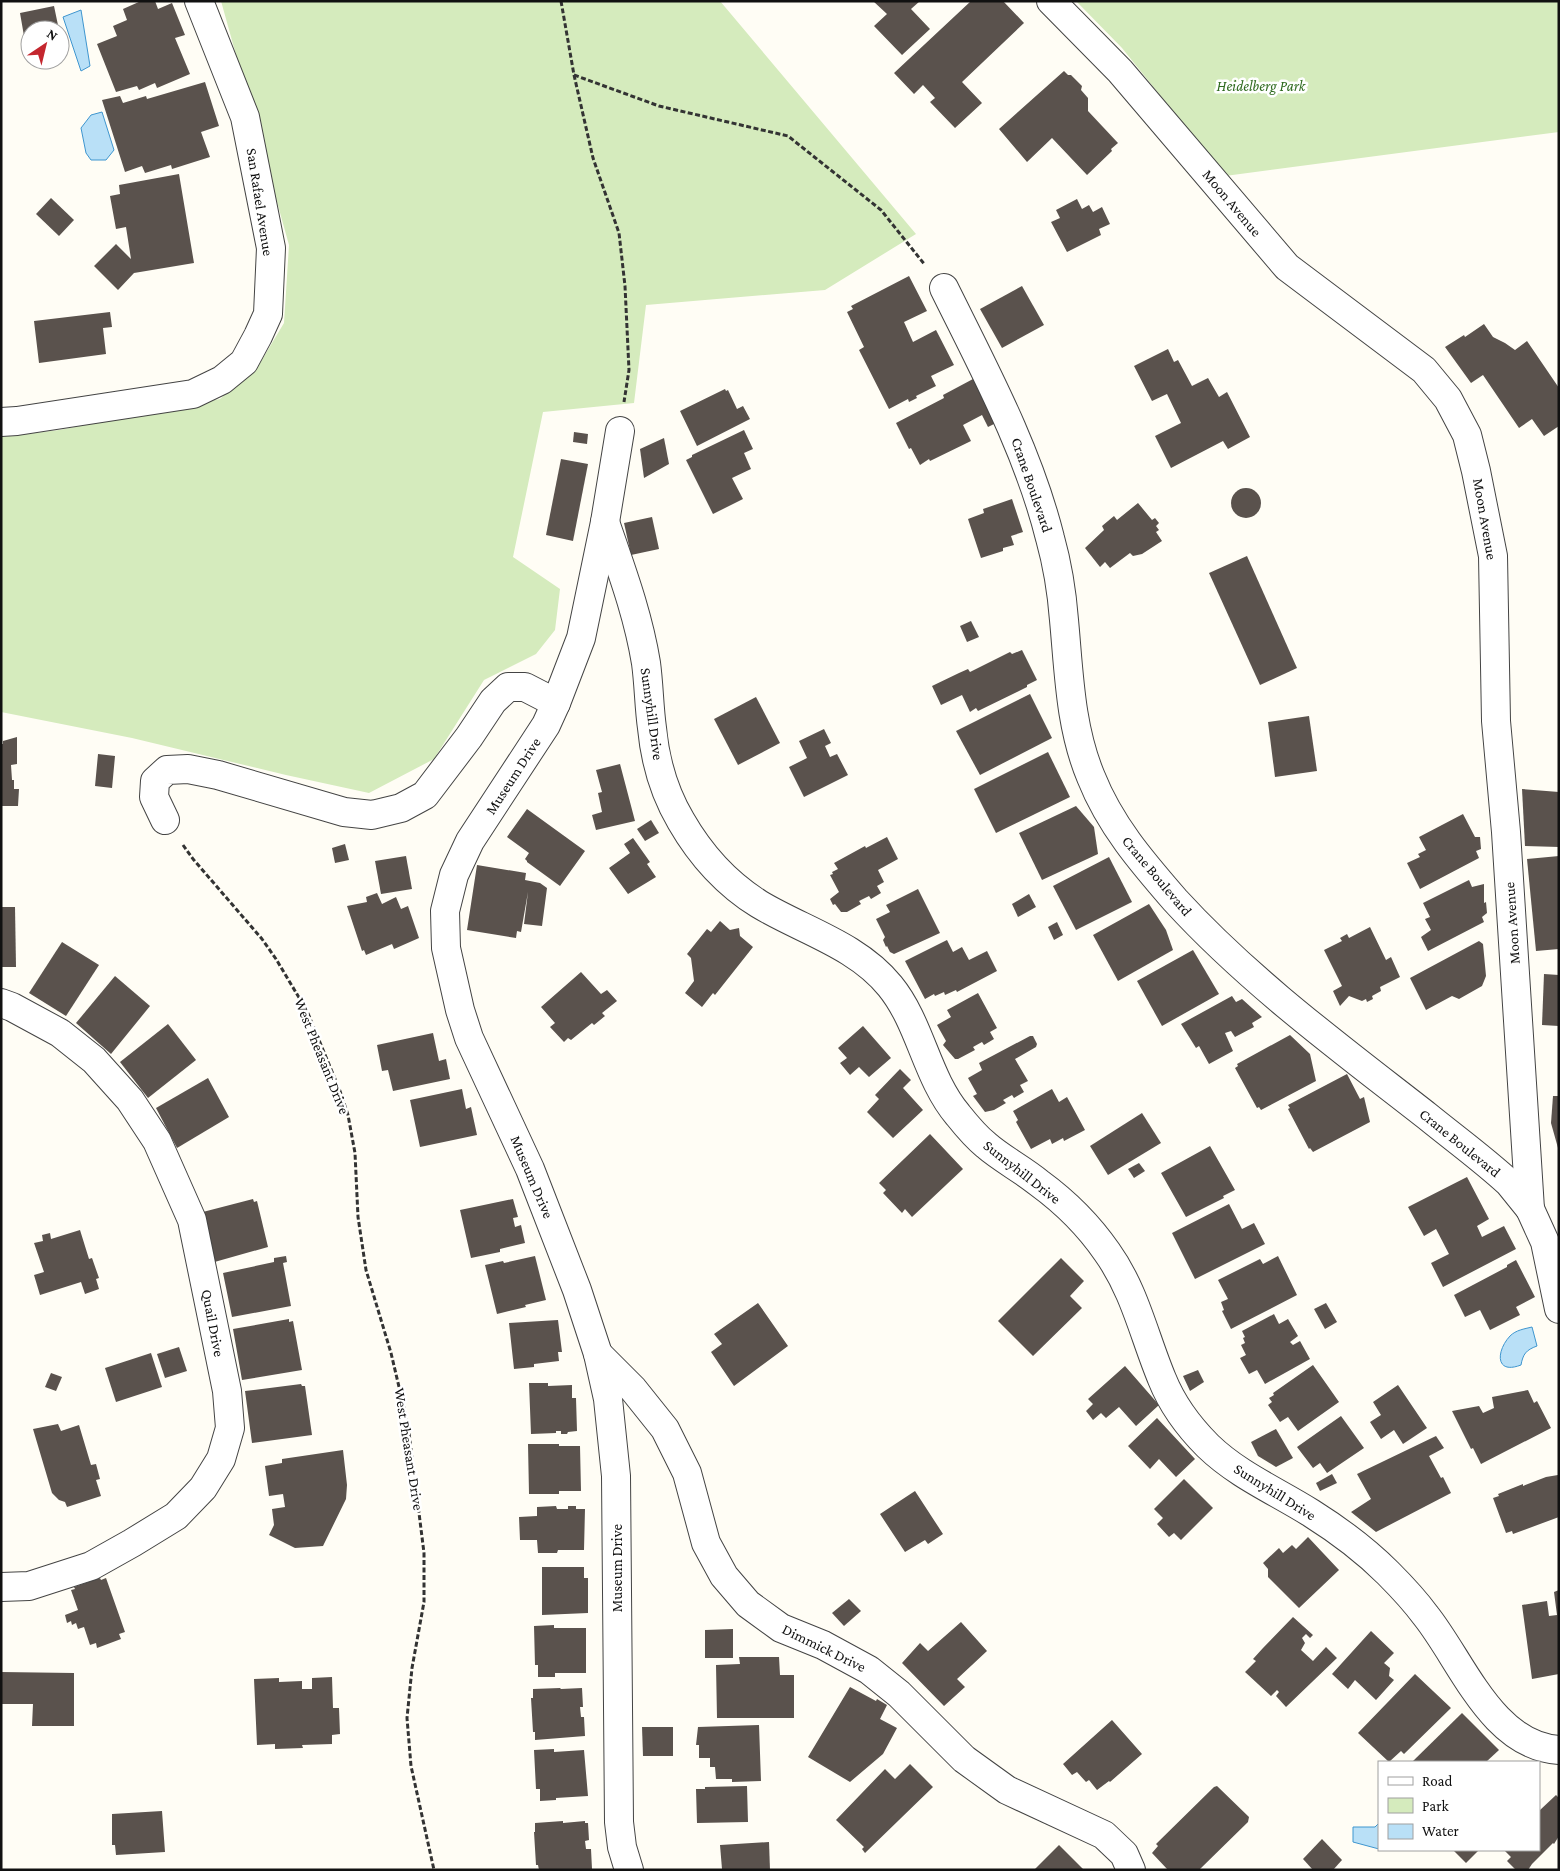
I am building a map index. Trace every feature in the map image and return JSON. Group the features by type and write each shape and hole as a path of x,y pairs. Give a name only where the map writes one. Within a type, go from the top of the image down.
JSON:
{"street":[{"name":"San Rafael Avenue","path":"1,422 193,394 222,380 244,362 258,336 268,314 271,248 246,117 199,1"},
{"name":"Moon Avenue","path":"1051,1 1120,71 1287,267 1424,370 1448,399 1467,435 1493,556 1496,721 1506,832 1530,1209"},
{"name":"Crane Boulevard","path":"944,288 1005,412 1031,476 1051,539 1064,616 1068,677 1076,730 1090,777 1112,820 1139,860 1201,928 1254,977 1509,1183 1530,1209 1545,1242 1559,1309"},
{"name":"Museum Drive","path":"620,431 605,522 582,638 556,703 541,733 470,841 454,875 445,911 446,948 460,1010 469,1038 530,1169 577,1290 598,1354 608,1399 616,1476 619,1822 622,1847 629,1870"},
{"name":"Sunnyhill Drive","path":"605,522 634,605 646,666 652,733 662,778 680,819 700,850 725,877 758,903 865,962 888,984 910,1014 932,1073 954,1111 984,1144 1041,1184 1079,1217 1108,1253 1131,1293 1163,1382 1184,1418 1209,1447 1238,1470 1311,1513 1352,1541 1389,1574 1427,1616 1488,1707 1502,1724 1524,1740 1551,1750 1559,1750"},
{"path":"165,820 154,797 155,781 167,770 188,769 218,775 344,812 372,814 401,808 425,795 469,737 493,701 508,687 525,687 556,703"},
{"name":"Quail Drive","path":"1,1003 12,1007 60,1034 94,1060 130,1100 157,1141 192,1220 226,1391 230,1428 220,1459 203,1488 176,1516 91,1566 29,1586 1,1587"},
{"name":"Dimmick Drive","path":"598,1354 633,1389 665,1429 687,1473 706,1543 724,1576 748,1604 781,1628 823,1645 869,1670 899,1694 964,1759 1008,1790 1104,1835 1124,1854 1131,1870"}],"path":[{"path":"561,1 574,75 593,158 619,233 625,286 628,370 620,431"},
{"path":"574,75 659,106 788,136 881,210 944,288"},
{"name":"West Pheasant Drive","path":"165,820 193,859 262,939 276,959 307,1011 348,1115 355,1153 358,1217 366,1270 392,1353 408,1425 424,1553 424,1602 412,1668 407,1718 411,1766 434,1870"}],"green space":[{"path":"221,1 720,1 916,234 825,290 646,305 634,403 543,412 513,557 560,589 555,630 536,654 484,680 434,759 369,793 132,738 1,712 1,437 59,430 220,399 260,363 284,323 289,245"},
{"name":"Heidelberg Park","path":"1076,1 1559,1 1559,132 1225,176 1122,48"}],"water":[{"path":"81,10 90,66 81,71 70,38 70,20 64,20 63,17"},
{"path":"102,112 114,150 106,160 91,160 86,153 81,128 91,115"},
{"path":"1532,1327 1537,1346 1526,1353 1521,1365 1506,1367 1500,1360 1500,1354 1505,1342 1517,1331"},
{"path":"1378,1824 1378,1849 1353,1842 1353,1827 1375,1827"}],"building":[{"path":"141,1 155,1 158,9 172,3 185,35 175,38 190,74 157,88 155,83 139,90 137,86 116,92 97,44 117,36 113,26 127,20 123,9"},
{"path":"873,1 920,1 911,9 930,29 902,55 874,26 887,14"},
{"path":"971,1 1003,1 1024,23 962,82 982,103 955,128 930,102 935,98 923,85 914,94 894,73"},
{"path":"54,6 57,20 21,20 20,13"},
{"path":"1064,71 1082,86 1081,90 1088,98 1088,111 1118,143 1087,175 1052,138 1027,162 999,129"},
{"path":"205,82 219,126 201,132 210,157 172,169 171,165 145,173 142,166 125,172 102,100 120,96 123,103 146,96 147,99"},
{"path":"179,174 194,263 134,273 118,290 94,266 116,244 131,259 126,227 116,229 110,196 120,194 119,185"},
{"path":"51,198 74,220 59,236 36,214"},
{"path":"1077,199 1082,209 1089,205 1093,212 1102,207 1110,224 1099,229 1101,235 1067,252 1051,222 1060,218 1056,210"},
{"path":"909,276 927,311 904,322 913,342 936,330 954,365 931,376 936,386 916,396 917,398 909,402 908,399 889,409 859,350 864,347 847,312 853,309 851,306"},
{"path":"1022,286 1044,325 1002,348 980,309"},
{"path":"110,312 112,327 103,328 106,354 39,363 34,321"},
{"path":"1484,324 1493,337 1515,350 1527,341 1559,388 1559,426 1544,436 1532,419 1519,428 1483,375 1471,383 1445,347 1464,335 1465,337"},
{"path":"1168,349 1174,362 1178,360 1192,386 1208,378 1219,397 1227,392 1250,437 1228,449 1223,441 1171,468 1155,436 1181,423 1167,394 1152,401 1134,366"},
{"path":"973,379 996,423 988,427 982,415 963,425 971,441 930,461 929,459 920,465 911,448 909,449 896,423 944,398 943,395"},
{"path":"725,389 726,391 728,390 737,409 743,406 750,419 697,446 680,411"},
{"path":"744,430 753,449 744,453 751,469 732,478 743,499 713,514 686,460 692,457 692,455"},
{"path":"574,432 588,434 587,444 573,442"},
{"path":"664,438 669,464 644,478 640,449"},
{"path":"561,459 588,464 573,541 546,535"},
{"path":"1246,488 1257,492 1261,503 1257,514 1246,518 1235,514 1231,503 1235,492"},
{"path":"1012,499 1023,532 1011,536 1014,545 1003,548 1003,551 981,558 968,519 984,513 983,509"},
{"path":"1138,503 1152,520 1155,518 1159,523 1156,526 1159,530 1156,532 1162,541 1142,554 1133,556 1130,553 1110,568 1105,562 1100,567 1085,548 1104,530 1102,526 1114,516 1117,520"},
{"path":"652,517 659,549 631,555 624,523"},
{"path":"1247,556 1297,668 1260,685 1209,573"},
{"path":"971,621 979,637 967,642 960,626"},
{"path":"1022,650 1037,680 1027,685 1027,687 978,711 976,708 970,712 962,695 941,705 932,686 968,669 970,672 1010,652 1012,654"},
{"path":"1030,694 1052,738 980,775 956,731"},
{"path":"756,697 780,743 738,765 714,719"},
{"path":"1309,716 1317,771 1275,777 1268,722"},
{"path":"824,729 831,743 825,746 830,757 837,754 848,775 804,797 789,767 807,758 799,741"},
{"path":"17,737 17,764 11,765 14,789 19,789 18,806 1,806 1,744 3,744 3,741"},
{"path":"1048,752 1070,797 996,833 974,789"},
{"path":"98,754 115,756 112,788 95,786"},
{"path":"620,764 635,821 596,830 592,815 602,812 598,793 602,792 596,770"},
{"path":"1522,789 1559,792 1559,847 1525,846"},
{"path":"1076,806 1094,827 1098,854 1042,880 1019,833"},
{"path":"527,809 585,851 560,886 527,862 525,859 529,853 507,837"},
{"path":"1463,814 1475,837 1480,837 1481,849 1476,851 1479,858 1420,889 1407,863 1420,857 1418,854 1426,850 1419,837"},
{"path":"651,820 659,833 645,841 637,829"},
{"path":"887,837 898,859 878,870 884,882 877,886 881,893 871,899 869,896 859,901 861,904 847,912 841,912 835,904 833,905 830,899 839,892 830,875 838,869 834,863 865,846 866,848"},
{"path":"633,838 650,862 647,864 656,877 628,894 609,868 630,853 624,844"},
{"path":"345,844 349,860 335,863 332,848"},
{"path":"406,856 412,889 381,894 375,861"},
{"path":"1559,856 1559,949 1536,951 1527,859"},
{"path":"1109,857 1132,902 1076,930 1053,886"},
{"path":"477,865 526,873 525,880 540,883 547,888 542,926 524,924 528,892 521,932 517,931 516,938 467,930"},
{"path":"1469,880 1472,887 1484,884 1484,903 1486,902 1487,913 1482,917 1484,922 1428,951 1421,937 1431,930 1425,919 1430,917 1423,903"},
{"path":"918,889 940,933 894,954 886,947 883,940 885,937 876,919 890,912 886,905"},
{"path":"377,893 382,904 396,897 401,909 408,906 419,938 394,949 392,944 366,955 364,950 362,951 347,906 367,902 366,897"},
{"path":"1029,894 1036,907 1018,917 1012,904"},
{"path":"1149,904 1166,930 1173,950 1118,981 1093,935"},
{"path":"1,907 15,907 16,967 1,967"},
{"path":"720,921 730,930 739,928 740,936 753,947 715,995 713,993 702,1007 685,993 694,981 691,958 687,954 707,929 711,932"},
{"path":"1057,922 1063,935 1054,940 1048,927"},
{"path":"1370,927 1386,960 1391,957 1400,977 1380,987 1381,991 1372,996 1373,999 1367,1002 1366,999 1362,1001 1349,996 1340,1006 1333,991 1342,986 1324,950 1342,941 1340,938 1347,934 1349,938"},
{"path":"947,940 953,952 962,947 969,960 987,951 997,971 957,992 956,990 945,995 944,992 935,996 934,994 925,999 905,961"},
{"path":"1479,941 1483,944 1486,976 1482,986 1459,999 1452,996 1426,1010 1410,978"},
{"path":"62,942 99,965 66,1016 29,993"},
{"path":"1193,950 1219,994 1162,1026 1137,981"},
{"path":"581,972 601,994 607,990 617,1001 602,1013 605,1016 594,1025 592,1023 571,1040 568,1038 564,1042 550,1027 555,1023 541,1007"},
{"path":"1544,974 1559,975 1559,1026 1542,1025"},
{"path":"115,976 150,1006 111,1054 76,1023"},
{"path":"978,993 997,1028 990,1032 994,1039 984,1045 982,1042 973,1047 975,1050 955,1059 943,1045 946,1041 937,1025 951,1017 947,1010"},
{"path":"1232,996 1236,1002 1242,999 1262,1017 1252,1023 1254,1027 1235,1037 1231,1031 1225,1033 1233,1051 1209,1064 1199,1046 1196,1048 1181,1024"},
{"path":"168,1024 196,1060 148,1098 120,1062"},
{"path":"863,1026 891,1058 869,1077 859,1067 850,1075 840,1063 847,1058 838,1048"},
{"path":"433,1033 439,1061 446,1059 450,1079 393,1091 388,1070 382,1071 377,1045"},
{"path":"1290,1035 1310,1054 1316,1081 1261,1110 1259,1107 1257,1108 1235,1068 1238,1066 1237,1064"},
{"path":"1033,1036 1037,1044 1036,1047 1015,1059 1028,1081 1020,1085 1024,1092 1014,1098 1012,1095 1003,1100 1006,1103 994,1110 985,1112 973,1096 977,1094 968,1078 982,1070 979,1063"},
{"path":"900,1069 911,1080 903,1088 923,1110 893,1138 867,1112 879,1099 875,1095"},
{"path":"1347,1074 1360,1099 1364,1097 1370,1122 1313,1152 1309,1149 1288,1109 1290,1108 1288,1105"},
{"path":"208,1078 229,1117 177,1148 156,1108"},
{"path":"462,1089 466,1109 471,1107 477,1135 420,1147 410,1100"},
{"path":"1052,1089 1059,1102 1067,1097 1085,1130 1064,1141 1063,1138 1052,1144 1050,1139 1031,1149 1016,1122 1018,1120 1013,1111"},
{"path":"1553,1096 1559,1096 1558,1148 1551,1123"},
{"path":"1142,1113 1161,1143 1108,1175 1090,1146"},
{"path":"930,1134 963,1169 912,1217 905,1209 902,1213 883,1193 886,1190 879,1183"},
{"path":"1210,1146 1235,1190 1223,1196 1224,1198 1186,1217 1161,1173"},
{"path":"1139,1163 1145,1171 1134,1178 1128,1169"},
{"path":"1467,1177 1489,1219 1477,1226 1482,1237 1504,1226 1516,1249 1443,1287 1431,1263 1449,1254 1436,1229 1424,1236 1408,1207"},
{"path":"253,1199 254,1202 257,1201 268,1247 211,1263 199,1213"},
{"path":"513,1199 518,1217 513,1218 515,1227 521,1225 525,1243 500,1249 500,1252 471,1258 460,1210"},
{"path":"1229,1204 1242,1229 1254,1223 1265,1244 1195,1279 1172,1233"},
{"path":"80,1230 89,1259 92,1258 99,1278 96,1279 99,1289 85,1294 81,1282 40,1295 34,1275 44,1272 34,1243 43,1241 42,1235 50,1233 51,1239"},
{"path":"286,1256 287,1262 283,1263 291,1306 232,1317 223,1273 274,1262 274,1258"},
{"path":"535,1256 546,1300 497,1314 485,1265"},
{"path":"1278,1256 1297,1295 1231,1329 1222,1311 1224,1310 1221,1302 1228,1299 1218,1280 1260,1259 1263,1264"},
{"path":"1061,1258 1084,1281 1070,1296 1082,1308 1033,1356 998,1321"},
{"path":"1516,1260 1535,1297 1516,1307 1520,1315 1490,1330 1480,1310 1465,1317 1454,1295 1507,1267 1507,1265"},
{"path":"758,1303 788,1346 734,1386 711,1352 722,1344 714,1334"},
{"path":"1326,1303 1337,1322 1325,1329 1314,1309"},
{"path":"1274,1314 1279,1324 1288,1319 1298,1336 1290,1342 1293,1345 1300,1341 1310,1359 1265,1384 1257,1370 1249,1374 1240,1358 1246,1355 1241,1345 1245,1343 1242,1331"},
{"path":"289,1319 289,1322 293,1321 302,1370 242,1380 233,1329"},
{"path":"558,1320 562,1352 558,1352 559,1361 534,1364 534,1367 514,1369 509,1323"},
{"path":"179,1347 187,1371 165,1378 157,1354"},
{"path":"151,1353 162,1387 116,1402 105,1368"},
{"path":"1313,1365 1339,1402 1298,1431 1288,1417 1280,1422 1268,1405 1272,1402 1269,1398 1274,1395 1273,1393"},
{"path":"1125,1366 1159,1405 1136,1426 1119,1407 1106,1418 1101,1413 1093,1420 1086,1411 1093,1404 1088,1399"},
{"path":"1198,1370 1204,1382 1190,1391 1183,1376"},
{"path":"51,1373 62,1377 56,1391 45,1387"},
{"path":"529,1383 548,1383 548,1386 572,1385 572,1398 576,1398 577,1431 568,1432 567,1434 561,1434 561,1431 556,1431 556,1433 531,1434"},
{"path":"301,1384 305,1386 312,1435 252,1443 245,1391"},
{"path":"1398,1385 1427,1428 1403,1444 1394,1430 1381,1439 1370,1422 1381,1415 1373,1402"},
{"path":"1528,1390 1534,1403 1537,1401 1551,1428 1481,1464 1473,1448 1471,1449 1452,1411 1479,1406 1483,1413 1494,1408 1492,1397"},
{"path":"1341,1416 1364,1448 1327,1473 1320,1463 1313,1468 1297,1447"},
{"path":"1157,1418 1195,1459 1176,1477 1159,1459 1150,1469 1128,1446"},
{"path":"58,1424 61,1431 79,1425 91,1465 96,1464 100,1479 96,1480 101,1496 67,1507 65,1502 59,1500 52,1493 33,1429"},
{"path":"1276,1429 1293,1458 1276,1467 1258,1456 1251,1442"},
{"path":"1436,1436 1444,1448 1429,1456 1451,1493 1376,1532 1351,1512 1371,1499 1357,1474"},
{"path":"528,1444 580,1446 581,1491 559,1491 559,1494 529,1494"},
{"path":"343,1450 347,1485 346,1499 323,1546 295,1548 269,1535 274,1525 272,1509 285,1507 283,1494 269,1496 265,1466 282,1463 282,1459"},
{"path":"1332,1474 1337,1483 1320,1491 1316,1483"},
{"path":"1558,1475 1559,1517 1513,1534 1512,1531 1506,1533 1493,1498 1499,1496 1498,1494 1523,1484 1523,1486 1546,1477"},
{"path":"1184,1479 1213,1508 1181,1540 1174,1533 1169,1537 1157,1524 1163,1518 1154,1509"},
{"path":"915,1491 943,1534 928,1544 925,1540 905,1552 880,1514"},
{"path":"556,1506 557,1509 568,1509 568,1506 576,1506 576,1509 585,1509 584,1550 558,1550 557,1553 538,1553 537,1540 520,1540 519,1517 537,1516 537,1507"},
{"path":"1308,1537 1339,1570 1299,1608 1268,1577 1268,1569 1263,1563 1279,1548 1283,1553 1292,1545 1296,1549"},
{"path":"542,1567 584,1567 584,1578 588,1578 588,1613 542,1615"},
{"path":"100,1578 101,1580 106,1578 125,1632 119,1634 121,1639 97,1648 96,1643 90,1645 84,1627 78,1629 76,1623 72,1625 71,1621 67,1623 65,1615 78,1610 71,1590 75,1589 74,1587"},
{"path":"1559,1590 1559,1674 1532,1679 1522,1605 1547,1601 1549,1616 1557,1615 1554,1592"},
{"path":"849,1599 861,1611 844,1626 832,1613"},
{"path":"1293,1617 1313,1635 1310,1638 1306,1634 1302,1638 1305,1643 1301,1650 1313,1661 1326,1647 1337,1658 1286,1707 1276,1696 1279,1692 1277,1690 1271,1696 1245,1672 1256,1661 1253,1659"},
{"path":"961,1622 987,1651 957,1679 965,1687 944,1706 902,1663 920,1643 928,1651"},
{"path":"554,1625 554,1628 586,1628 586,1673 555,1673 555,1677 538,1677 538,1665 535,1665 534,1626"},
{"path":"733,1629 733,1658 705,1658 705,1630"},
{"path":"1371,1631 1394,1653 1384,1663 1390,1668 1389,1676 1394,1680 1376,1700 1355,1680 1348,1689 1332,1674"},
{"path":"739,1657 779,1657 780,1675 794,1675 794,1718 717,1718 716,1665 740,1664"},
{"path":"1,1672 74,1673 74,1726 32,1726 33,1704 1,1704"},
{"path":"1415,1674 1451,1708 1404,1754 1401,1751 1390,1761 1358,1733"},
{"path":"332,1677 333,1708 339,1708 340,1734 332,1735 332,1744 302,1745 303,1748 275,1749 275,1744 257,1745 254,1679 279,1678 279,1682 302,1681 302,1689 312,1689 312,1678"},
{"path":"850,1687 887,1705 880,1719 897,1728 883,1754 850,1782 808,1757"},
{"path":"582,1688 583,1707 580,1707 581,1717 584,1717 585,1736 535,1740 531,1698 533,1698 533,1689"},
{"path":"1462,1713 1499,1750 1487,1761 1413,1761"},
{"path":"1112,1720 1142,1754 1110,1782 1097,1790 1089,1780 1086,1782 1077,1772 1072,1775 1063,1764"},
{"path":"759,1725 761,1781 732,1782 732,1779 716,1779 715,1767 710,1767 710,1758 699,1758 699,1745 696,1745 698,1727"},
{"path":"642,1727 673,1727 673,1756 643,1756"},
{"path":"554,1749 554,1752 584,1750 588,1796 540,1801 540,1789 536,1789 534,1750"},
{"path":"910,1764 933,1787 865,1853 862,1849 864,1847 836,1820 885,1769 895,1779"},
{"path":"747,1786 748,1822 697,1823 696,1789"},
{"path":"1217,1786 1249,1817 1248,1822 1199,1870 1168,1870 1152,1853 1158,1846 1156,1844"},
{"path":"1556,1795 1559,1798 1559,1836 1554,1844 1528,1870 1516,1870 1507,1861 1511,1857 1505,1851 1540,1851 1540,1810"},
{"path":"162,1811 165,1852 116,1855 115,1845 112,1845 112,1814"},
{"path":"563,1821 563,1823 585,1821 585,1823 588,1823 589,1840 585,1841 586,1849 591,1849 592,1869 539,1870 538,1865 536,1865 535,1823"},
{"path":"1322,1839 1342,1860 1333,1870 1313,1870 1303,1859"},
{"path":"769,1842 770,1870 722,1869 720,1845"},
{"path":"1059,1845 1084,1870 1034,1870"},
{"path":"1454,1851 1478,1851 1466,1863"}]}
